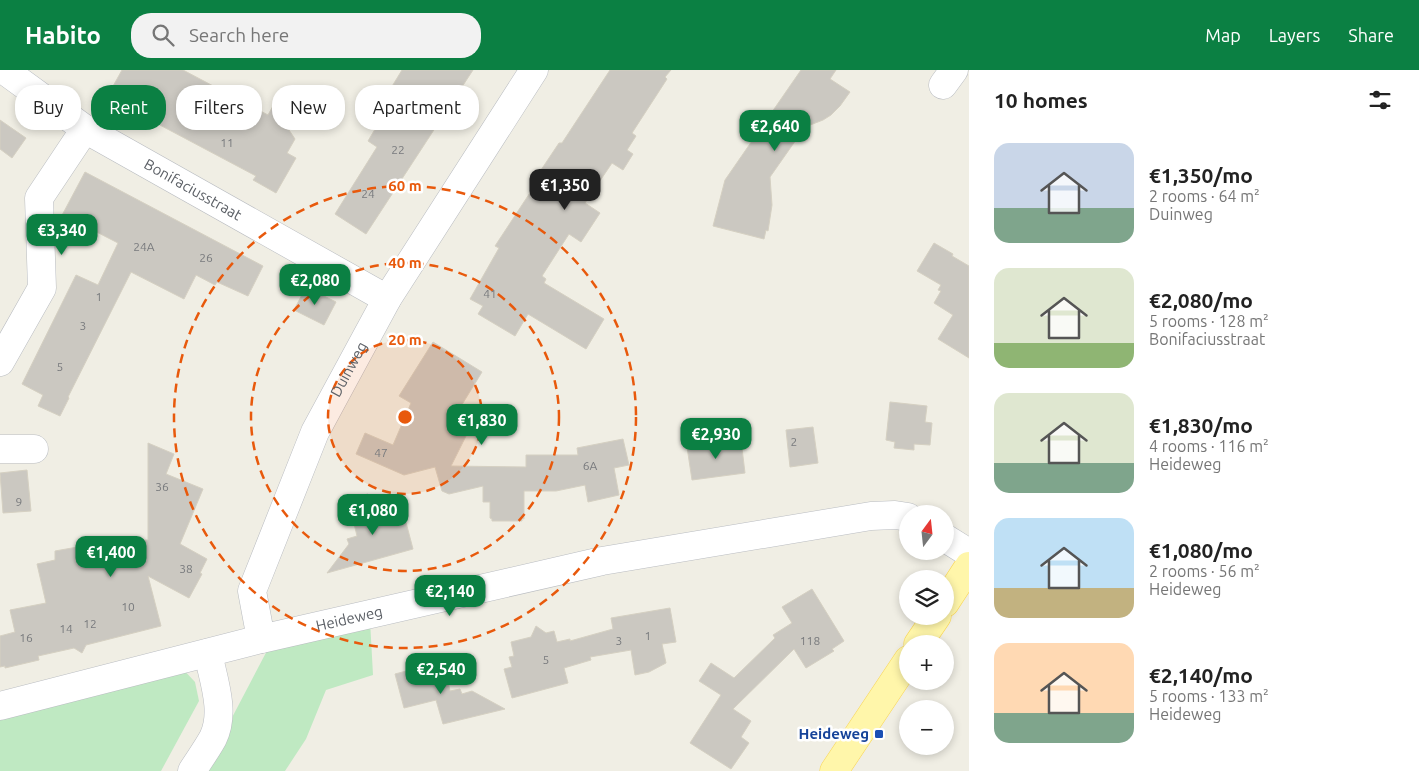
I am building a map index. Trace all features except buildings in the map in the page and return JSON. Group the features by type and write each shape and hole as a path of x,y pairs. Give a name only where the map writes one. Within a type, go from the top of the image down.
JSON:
{"main road":[{"path":"954,589 969,566"},
{"path":"834,771 899,674"}],"street":[{"name":"Bonifaciusstraat","path":"4,70 85,129 387,299"},
{"name":"Duinweg","path":"261,639 252,591 314,432 387,299 534,70"},
{"path":"0,362 42,288 39,198 85,129"},
{"path":"0,449 34,449"},
{"name":"Heideweg","path":"0,706 261,639 602,561 871,516 899,515"},
{"path":"954,544 969,553"},
{"path":"192,771 214,737 219,720 218,704 208,653"}],"green space":[{"path":"370,620 373,675 326,690 306,739 285,771 204,771 270,645"},
{"path":"180,666 195,682 199,701 161,771 0,771 0,715"}],"place":[{"name":"Heideweg","path":"879,734"}]}
